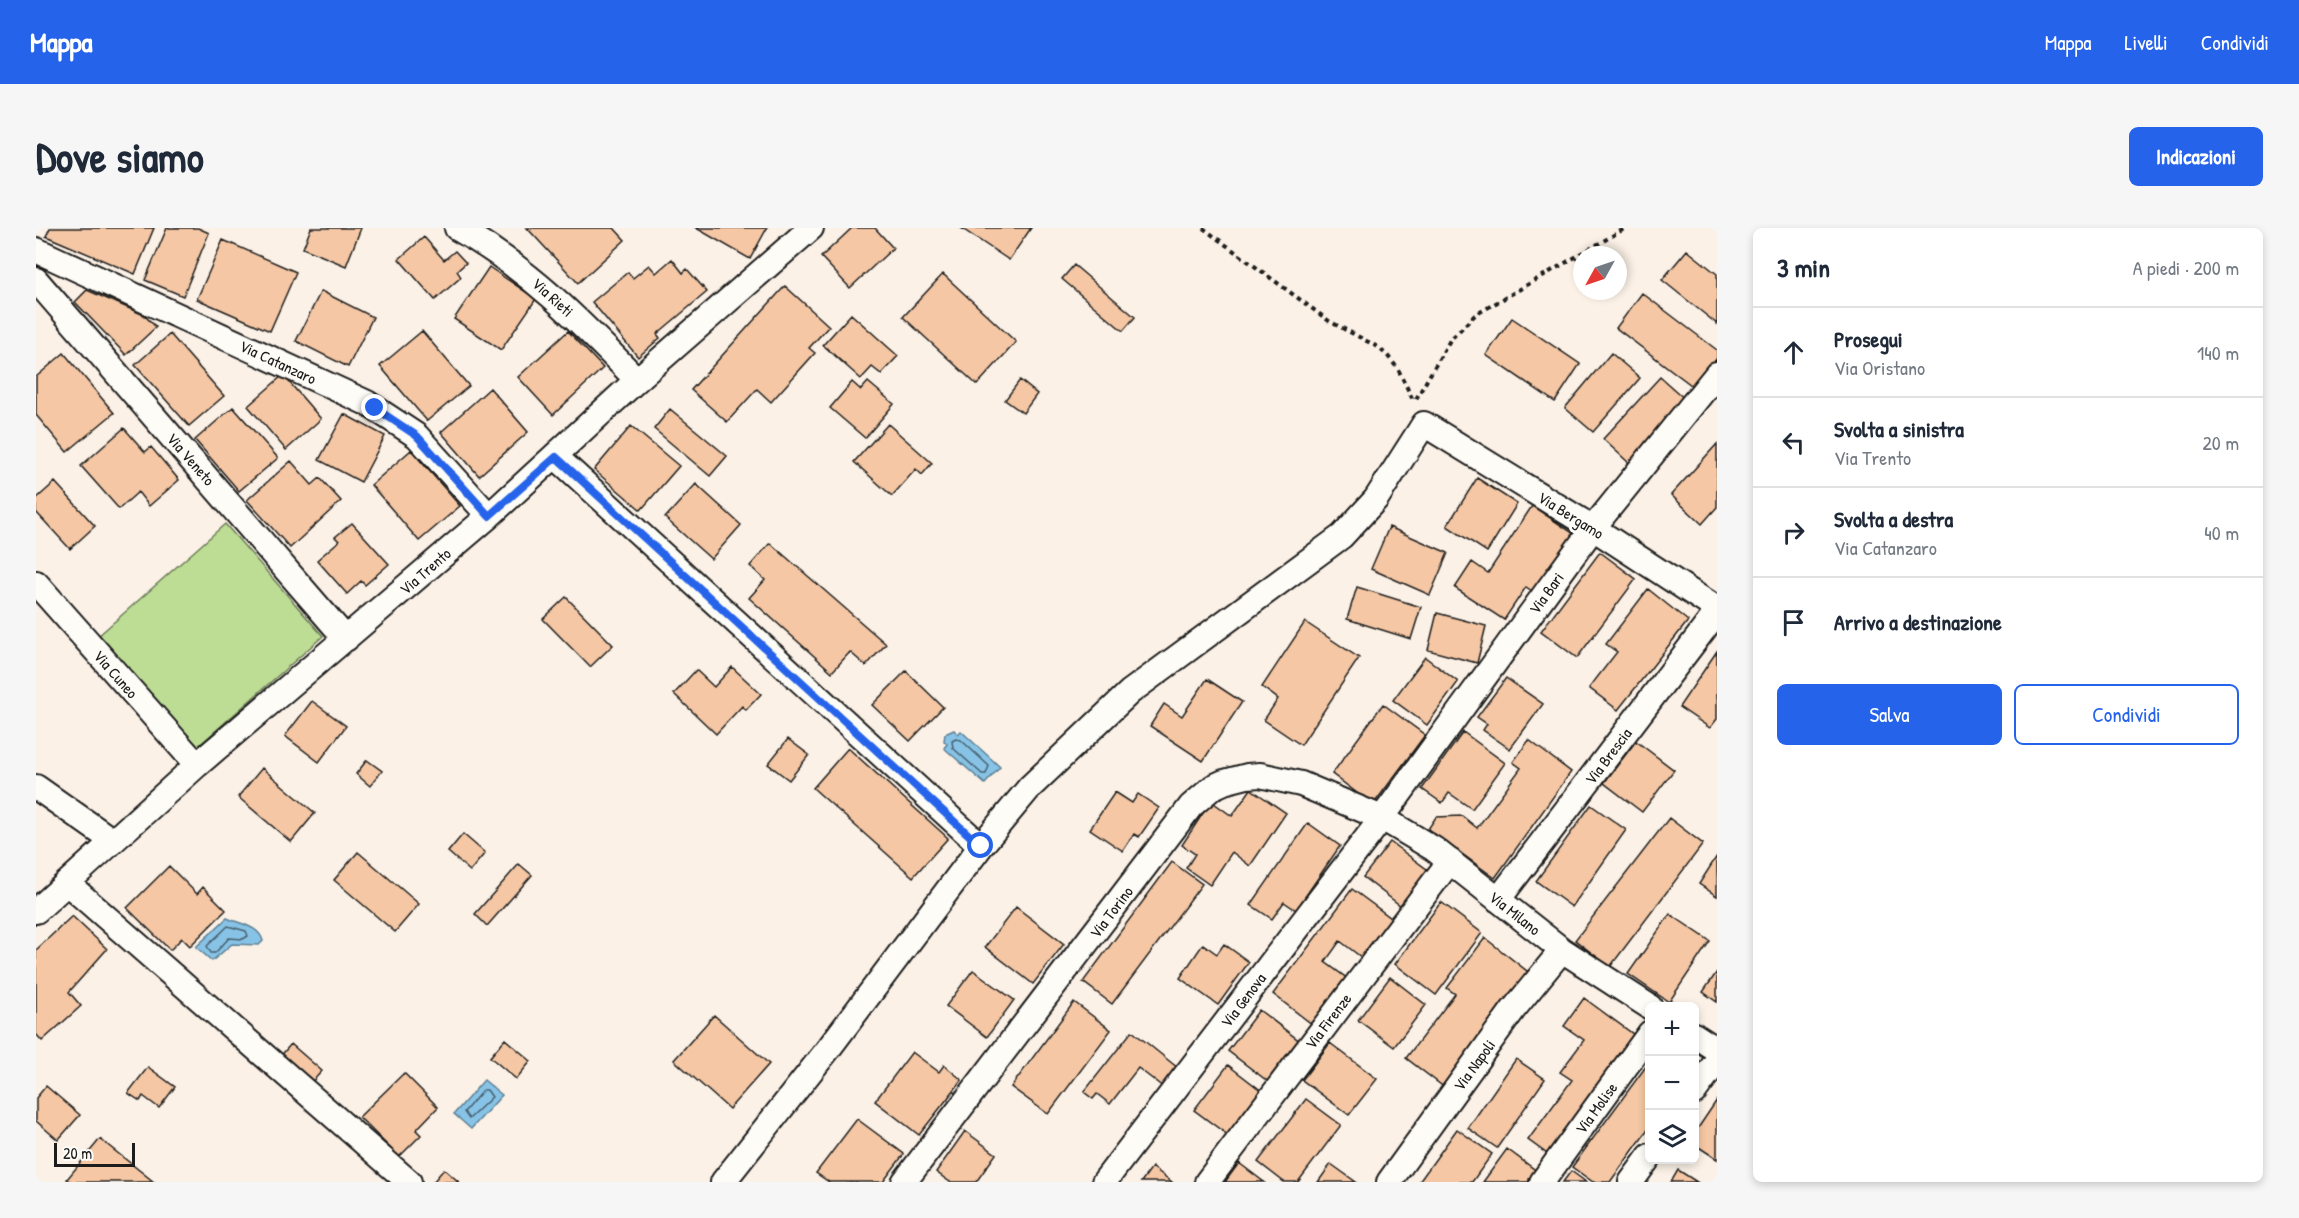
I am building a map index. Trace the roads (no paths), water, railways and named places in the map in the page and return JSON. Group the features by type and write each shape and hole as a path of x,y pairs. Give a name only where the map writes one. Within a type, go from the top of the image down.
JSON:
{"street":[{"name":"Via Rieti","path":"457,228 492,249 537,282 637,380"},
{"name":"Via Trento","path":"36,911 197,765 556,457 637,380 811,228"},
{"name":"Via Catanzaro","path":"36,250 367,403 390,417 427,447 489,516"},
{"name":"Via Veneto","path":"36,280 346,639"},
{"name":"Via Bari","path":"1382,818 1593,528 1717,374"},
{"name":"Via Bergamo","path":"981,846 1030,787 1130,692 1315,557 1348,530 1376,499 1424,424 1593,528 1717,611"},
{"path":"556,457 981,846 829,1048 723,1182"},
{"name":"Via Cuneo","path":"36,583 197,765"},
{"name":"Via Brescia","path":"1498,900 1717,611"},
{"name":"Via Torino","path":"904,1182 1191,806 1213,787 1247,776 1274,777 1315,789 1382,818"},
{"path":"36,788 113,841"},
{"name":"Via Milano","path":"1382,818 1419,838 1562,950 1645,1004"},
{"name":"Via Genova","path":"1104,1182 1382,818"},
{"name":"Via Firenze","path":"1207,1182 1450,861"},
{"path":"67,883 409,1182"},
{"name":"Via Napoli","path":"1389,1182 1513,1010 1562,950"},
{"path":"1699,1038 1717,1050"},
{"name":"Via Molise","path":"1542,1182 1645,1041"},
{"path":"1699,1086 1717,1061"},
{"path":"1631,1182 1645,1163"}],"water":[{"path":"954,730 958,734 961,731 1000,767 985,784 944,748 947,744 944,741 945,734"},
{"path":"227,918 258,932 263,941 259,945 232,944 212,961 196,947"},
{"path":"484,1080 502,1095 471,1129 454,1114"}]}
